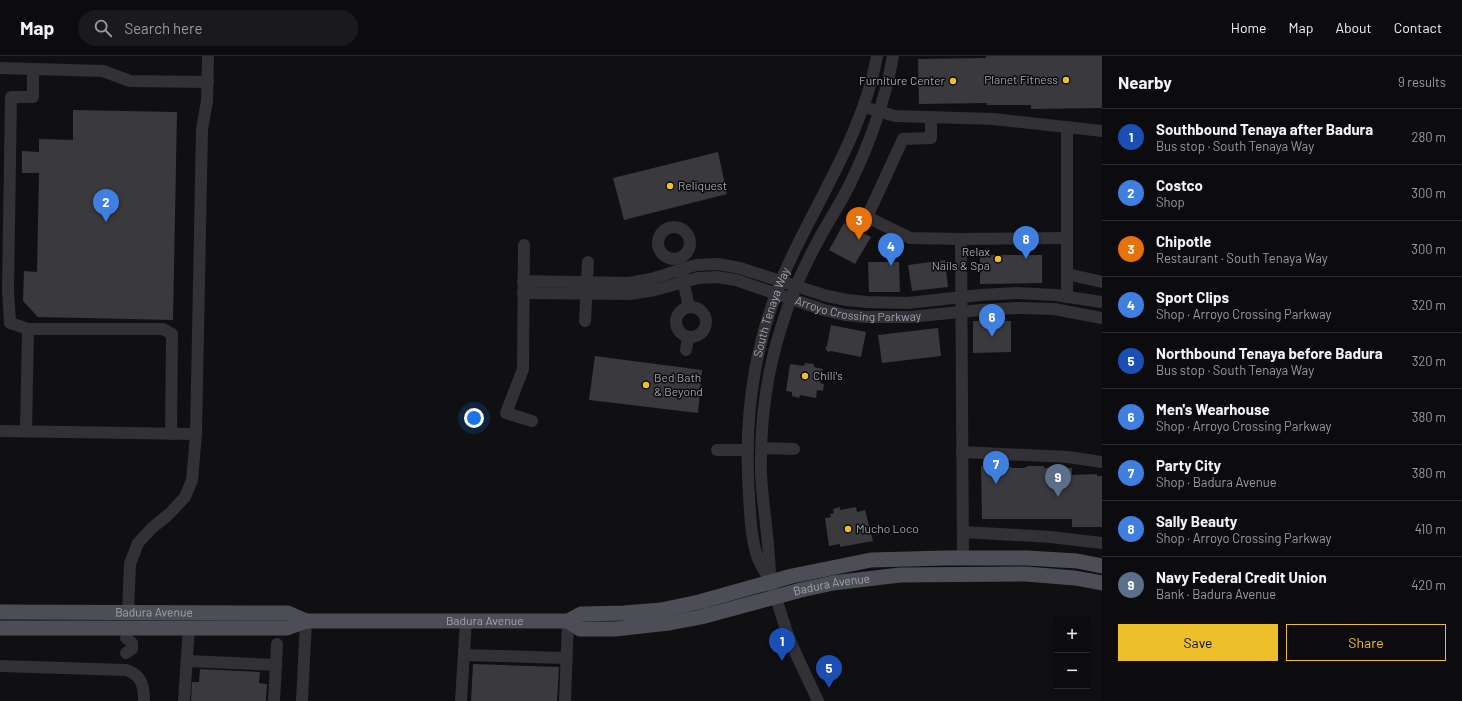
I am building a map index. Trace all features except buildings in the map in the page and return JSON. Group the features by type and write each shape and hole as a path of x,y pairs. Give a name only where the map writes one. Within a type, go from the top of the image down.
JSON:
{"main road":[{"name":"Badura Avenue","path":"0,628 127,626 287,628 306,621 568,621 581,614 661,610 699,602 833,567 871,560 1027,558 1077,561 1102,566"},
{"name":"Badura Avenue","path":"568,621 580,629 642,627 701,617 833,583 900,575 1026,574 1075,578 1102,583"},
{"name":"Badura Avenue","path":"0,612 127,626 288,612 306,621"}],"street":[{"path":"126,670 126,653 121,649 121,642 127,626 130,564 132,557 138,543 152,528 170,514 185,497 192,480 196,434 202,129 207,101 208,56"},
{"name":"South Tenaya Way","path":"818,701 789,637 770,583 757,556 751,526 748,474 748,423 754,373 765,324 781,281 805,230 834,177 856,128 873,76 877,56"},
{"name":"South Tenaya Way","path":"770,583 770,553 762,474 762,425 769,376 781,328 796,286 820,238 850,185 872,134 889,80 893,56"},
{"path":"0,68 103,71 130,82 208,82"},
{"path":"33,69 33,97 11,97 8,290 10,322 28,329 163,329 172,334 171,434"},
{"path":"863,106 895,116 993,118 1102,131"},
{"path":"931,117 931,138 903,139 868,217 910,238 961,240 1067,238"},
{"path":"1067,127 1067,297"},
{"path":"961,240 963,558"},
{"path":"524,246 523,369 506,413 532,421"},
{"path":"585,321 588,262"},
{"path":"679,263 688,307"},
{"name":"Arroyo Crossing Parkway","path":"587,288 618,283 640,282 679,263 696,265 724,265 740,268 828,296 867,302 908,303 1017,293 1067,297 1102,302"},
{"path":"1067,274 1102,282"},
{"name":"Arroyo Crossing Parkway","path":"523,287 587,288 630,294 643,293 683,281 708,277 727,278 824,310 845,315 866,317 908,317 1018,308 1054,309 1102,318"},
{"path":"688,307 694,307 703,313 706,322 699,336 688,338 680,333 675,325 675,320 680,311 688,307"},
{"path":"26,431 28,329"},
{"path":"686,350 688,338"},
{"path":"0,431 196,434"},
{"path":"762,448 794,449"},
{"path":"717,450 748,450"},
{"path":"962,452 1068,457 1102,462"},
{"path":"962,532 1050,537 1102,543"},
{"path":"461,701 466,620"},
{"path":"302,701 306,621"},
{"path":"565,701 568,621"},
{"path":"184,701 189,627"},
{"path":"274,701 277,644"},
{"path":"464,655 566,658"},
{"path":"187,661 276,665"},
{"path":"0,666 126,670 134,673 144,686 144,701"}],"place":[{"name":"Planet Fitness","path":"1066,80"},
{"name":"Furniture Center","path":"953,81"},
{"name":"Reliquest","path":"670,186"},
{"name":"Costco","path":"106,222"},
{"name":"Chipotle","path":"859,240"},
{"name":"Relax Nails & Spa","path":"998,259"},
{"name":"Sally Beauty","path":"1026,259"},
{"name":"Sport Clips","path":"891,266"},
{"name":"Men's Wearhouse","path":"992,337"},
{"name":"Chili's","path":"805,376"},
{"name":"Bed Bath & Beyond","path":"646,385"},
{"name":"Party City","path":"996,484"},
{"name":"Navy Federal Credit Union","path":"1058,497"},
{"name":"Mucho Loco","path":"848,529"},
{"name":"Southbound Tenaya after Badura","path":"782,661"},
{"name":"Northbound Tenaya before Badura","path":"829,688"}]}
